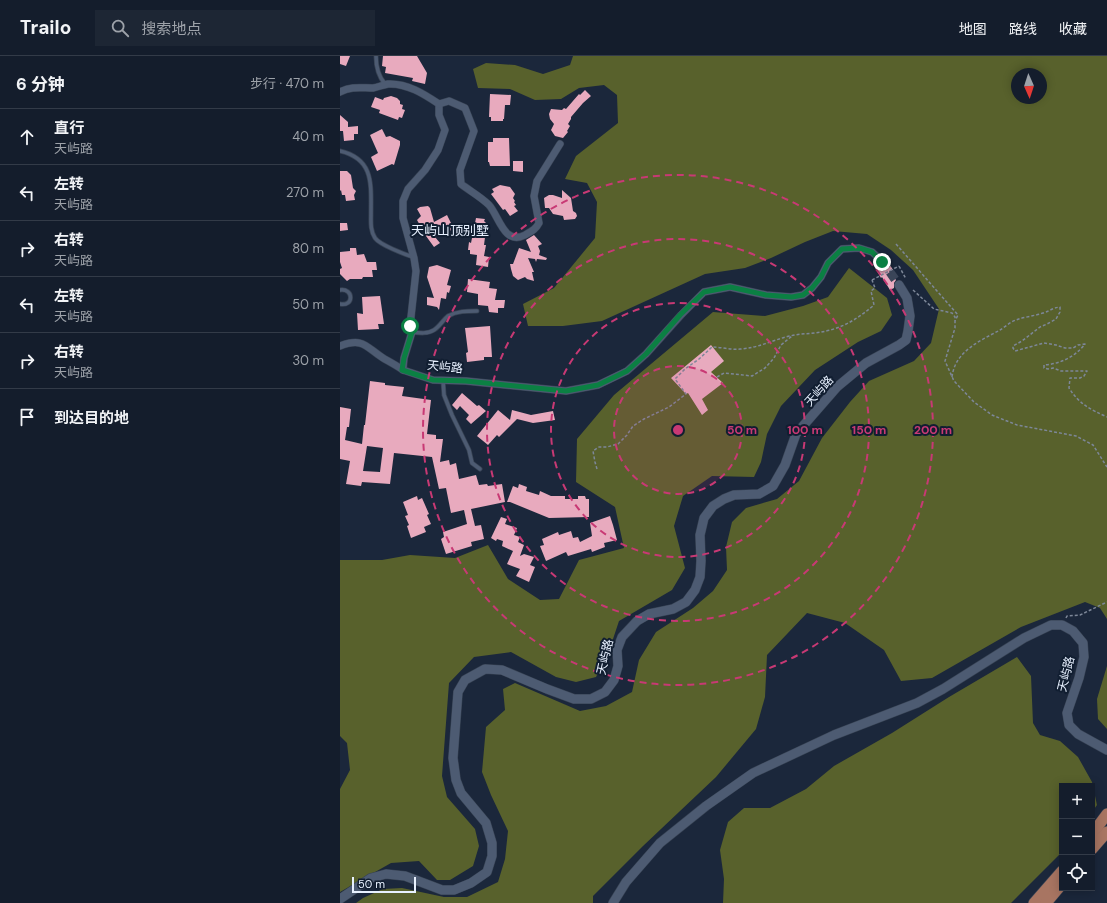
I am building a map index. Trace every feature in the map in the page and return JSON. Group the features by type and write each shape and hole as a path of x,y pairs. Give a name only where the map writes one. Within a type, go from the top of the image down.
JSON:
{"main road":[{"path":"1095,830 1107,814"},
{"path":"1095,846 1107,832"},
{"path":"1034,903 1059,874"},
{"path":"1046,903 1059,888"}],"street":[{"path":"342,89 358,87 374,88 388,84 404,85 422,93 439,104"},
{"path":"439,104 449,100 465,108 474,131 460,170 461,184 490,206 506,233 514,237 523,236 536,229 539,223 534,196 538,181 560,144"},
{"path":"402,370 412,332 410,326 416,271 403,218 403,201 408,189 425,170 438,150 445,130 439,115 439,104"},
{"name":"天屿路","path":"340,346 346,343 357,342 368,346 402,370 433,380 466,381 566,391 598,385 627,371 646,354 680,315 704,292 730,287 766,295 792,297 803,295 812,288 821,277 828,263 842,249 859,248 872,252 882,262"},
{"name":"天屿路","path":"340,899 371,878 386,874 405,876 442,890 454,890 471,883 487,872 492,856 492,843 486,823 462,793 456,780 453,758 458,692 465,680 485,669 502,670 574,699 591,699 605,692 614,680 618,666 617,650 622,637 637,621 650,614 673,609 686,602 695,590 700,577 700,535 704,518 714,506 724,499 734,495 759,494 773,486 785,466 796,434 837,387 866,363 906,340 910,316 907,298 899,285"},
{"path":"613,903 626,882 660,843 706,806 753,773 834,735 917,703 949,685 1024,638 1051,625 1062,625"},
{"name":"天屿路","path":"1062,625 1073,631 1083,643 1084,657 1068,714 1069,725 1078,734 1107,750"}],"lane":[{"path":"376,56 380,79 385,85"},
{"path":"340,152 351,154 363,163 369,176 371,192 371,226 375,238 381,243 414,258"},
{"path":"340,290 348,291 351,298 346,304 340,304"},
{"path":"412,332 425,333 434,330 448,316 460,312 477,311"},
{"path":"443,380 444,395 452,415 469,450 472,463 480,469"}],"path":[{"path":"896,244 958,315 955,321"},
{"path":"597,468 593,451 599,447 607,447 618,444 633,426 669,407 686,394 676,379 685,369 712,347 739,349 766,344 780,338 793,335 826,331 848,324 874,305 871,291 875,288 872,280 899,266 909,284"},
{"path":"913,290 934,309 952,313 955,317 955,328 945,361 954,381 974,402 992,415 1017,425 1076,436 1093,445 1104,460 1107,467"},
{"path":"952,377 955,364 962,354 975,343 1015,320 1044,313 1060,307 1060,312 1056,319 1040,327 1013,346 1013,348 1015,351 1021,348 1034,347 1044,343 1065,348 1073,348 1078,345 1085,344 1076,354 1060,362 1044,365 1044,368 1053,368 1061,371 1087,371 1084,376 1080,378 1070,378 1069,388 1082,404 1089,409 1107,417"},
{"path":"717,377 724,374 752,376 765,368 774,358 781,345 793,335"},
{"path":"1062,625 1067,616 1080,615 1107,602"}],"green space":[{"path":"573,56 1107,56 1107,619 1100,608 1085,602 1021,627 932,678 901,681 884,650 845,623 807,613 767,655 765,697 756,729 716,777 593,896 593,903 356,903 363,898 383,889 402,888 444,897 467,897 498,882 505,859 508,831 482,772 486,727 505,710 503,689 515,683 580,711 606,706 632,692 639,660 656,632 693,608 713,591 727,570 726,547 732,522 746,508 777,499 799,481 822,438 850,402 869,381 914,361 931,343 939,309 913,270 891,250 867,234 833,231 745,268 705,274 602,321 563,326 528,326 523,304 554,288 595,238 597,202 587,183 565,179 576,156 618,123 617,95 604,85 579,88 561,99 535,100 510,89 478,88 473,69 486,63 515,65 543,74 570,65"},
{"path":"849,268 887,298 892,315 881,331 858,342 815,370 781,406 767,434 761,462 754,477 712,476 683,496 674,526 685,568 672,590 619,621 610,648 596,677 576,682 556,677 511,652 474,657 449,683 442,776 447,797 475,829 479,846 473,866 450,880 437,880 419,861 391,863 340,892 340,789 350,770 347,743 340,736 340,560 382,560 410,555 455,558 488,545 508,579 540,600 559,599 579,560 624,548 615,507 576,482 577,439 614,395 713,312 765,316 803,306 828,297"},
{"path":"1017,657 1031,676 1033,723 1040,735 1060,741 1078,757 1092,782 1059,783 1059,855 1011,903 723,903 724,879 720,850 728,822 744,808 770,808 806,789 834,766 892,733"},
{"path":"1107,666 1107,729 1098,719 1097,699"},
{"path":"1095,796 1097,805 1095,808"}],"building":[{"path":"340,56 350,56 346,66 340,64"},
{"path":"383,56 417,56 427,73 425,84 412,81 413,78 385,73 386,67 382,66"},
{"path":"585,90 591,96 571,117 568,124 570,126 567,131 568,132 563,138 555,136 551,130 554,124 550,119 549,114 551,109 566,109 579,94 580,95"},
{"path":"490,94 511,95 510,105 505,105 503,121 491,121 491,117 489,117"},
{"path":"391,96 400,101 400,104 403,105 402,109 405,110 402,118 399,117 398,120 379,113 380,110 371,107 375,97 383,100 384,98"},
{"path":"340,115 348,122 348,127 358,126 358,134 354,134 354,140 344,141 343,131 340,131"},
{"path":"382,129 386,137 390,136 400,141 400,145 394,165 392,164 377,171 371,157 378,153 370,135"},
{"path":"493,138 509,138 510,166 490,166 488,162 488,142 493,142"},
{"path":"513,161 523,161 523,172 513,171"},
{"path":"340,171 347,171 351,175 353,188 356,191 354,195 355,200 346,201 345,195 342,195 341,190 340,191"},
{"path":"500,185 510,187 515,194 513,198 516,205 514,206 518,211 510,216 505,209 503,210 491,194 494,192 492,189"},
{"path":"562,190 571,198 573,211 577,216 575,219 564,220 563,216 553,214 549,208 545,208 544,198 549,195 553,195 562,198"},
{"path":"428,206 434,222 447,215 454,229 435,237 440,243 434,247 417,220 421,216 417,209"},
{"path":"476,218 485,219 484,221 488,225 489,229 486,230 484,245 486,245 484,256 489,257 488,267 476,265 477,255 470,254 470,250 468,250 469,242 471,243"},
{"path":"340,223 347,223 348,230 340,231"},
{"path":"534,235 542,244 538,246 540,251 539,255 547,258 546,260 537,259 536,262 535,259 528,258 534,272 532,272 534,281 525,277 518,280 513,276 510,264 513,264 519,248 531,252 526,240"},
{"path":"350,248 356,248 357,255 364,254 367,262 376,262 377,270 372,270 373,277 350,279 347,281 340,274 340,269 342,268 340,262 340,252 350,251"},
{"path":"887,260 893,270 889,271 896,280 894,283 894,288 890,290 874,266 878,264 884,266"},
{"path":"437,265 451,270 447,285 451,286 449,293 447,292 446,299 441,298 439,310 437,307 427,305 427,297 434,298 427,277 429,267"},
{"path":"468,279 490,282 489,288 497,289 495,300 505,300 504,308 498,308 498,313 489,312 488,306 478,305 478,294 467,292"},
{"path":"380,296 384,324 378,324 379,329 358,330 357,313 363,314 362,297"},
{"path":"490,326 492,357 484,357 484,360 467,362 466,353 468,352 465,328"},
{"path":"711,345 724,361 711,372 723,383 702,399 708,410 702,415 688,393 686,394 671,378"},
{"path":"370,381 385,383 385,385 404,387 402,396 431,400 427,434 436,435 436,439 443,439 440,462 449,460 450,465 456,463 459,479 476,475 479,485 487,484 488,486 502,484 505,502 471,509 475,526 481,525 484,539 471,542 472,546 446,554 441,539 444,537 443,532 467,524 464,510 451,513 446,488 439,489 432,457 394,453 390,484 362,482 361,486 346,484 350,461 340,459 340,407 351,409 349,427 347,427 345,440 362,444","holes":["367,446 383,448 380,472 363,471"]},
{"path":"462,393 477,406 479,405 486,411 471,424 466,419 469,415 460,406 457,410 452,405"},
{"path":"498,410 510,420 512,410 531,415 553,411 555,420 533,423 517,419 499,437 497,435 488,445 477,436"},
{"path":"519,484 527,487 526,491 539,495 540,491 551,496 565,496 565,499 578,499 578,496 585,496 586,499 589,499 589,517 549,518 507,502 513,486 518,488"},
{"path":"417,496 418,500 422,498 429,514 427,515 431,524 424,527 426,532 411,538 407,526 409,525 405,516 408,515 403,502"},
{"path":"610,516 617,540 604,543 605,547 592,552 591,549 568,556 566,552 546,561 540,546 544,545 542,539 558,532 559,535 571,531 573,538 578,537 580,542 592,536 590,523"},
{"path":"501,517 507,519 505,524 517,528 514,535 520,537 518,542 524,545 520,556 524,554 534,557 530,565 535,567 529,582 516,576 520,569 507,564 513,551 502,546 503,541 497,539 496,541 491,538"}],"tunnel":[{"path":"882,261 899,285"}],"district":[{"name":"天屿山顶别墅","path":"450,230"}],"route":[{"path":"410,326 412,332 402,370 433,380 466,381 566,391 598,385 627,371 646,354 680,315 704,292 730,287 766,295 792,297 803,295 812,288 821,277 828,263 842,249 859,248 872,252 882,262"}]}
